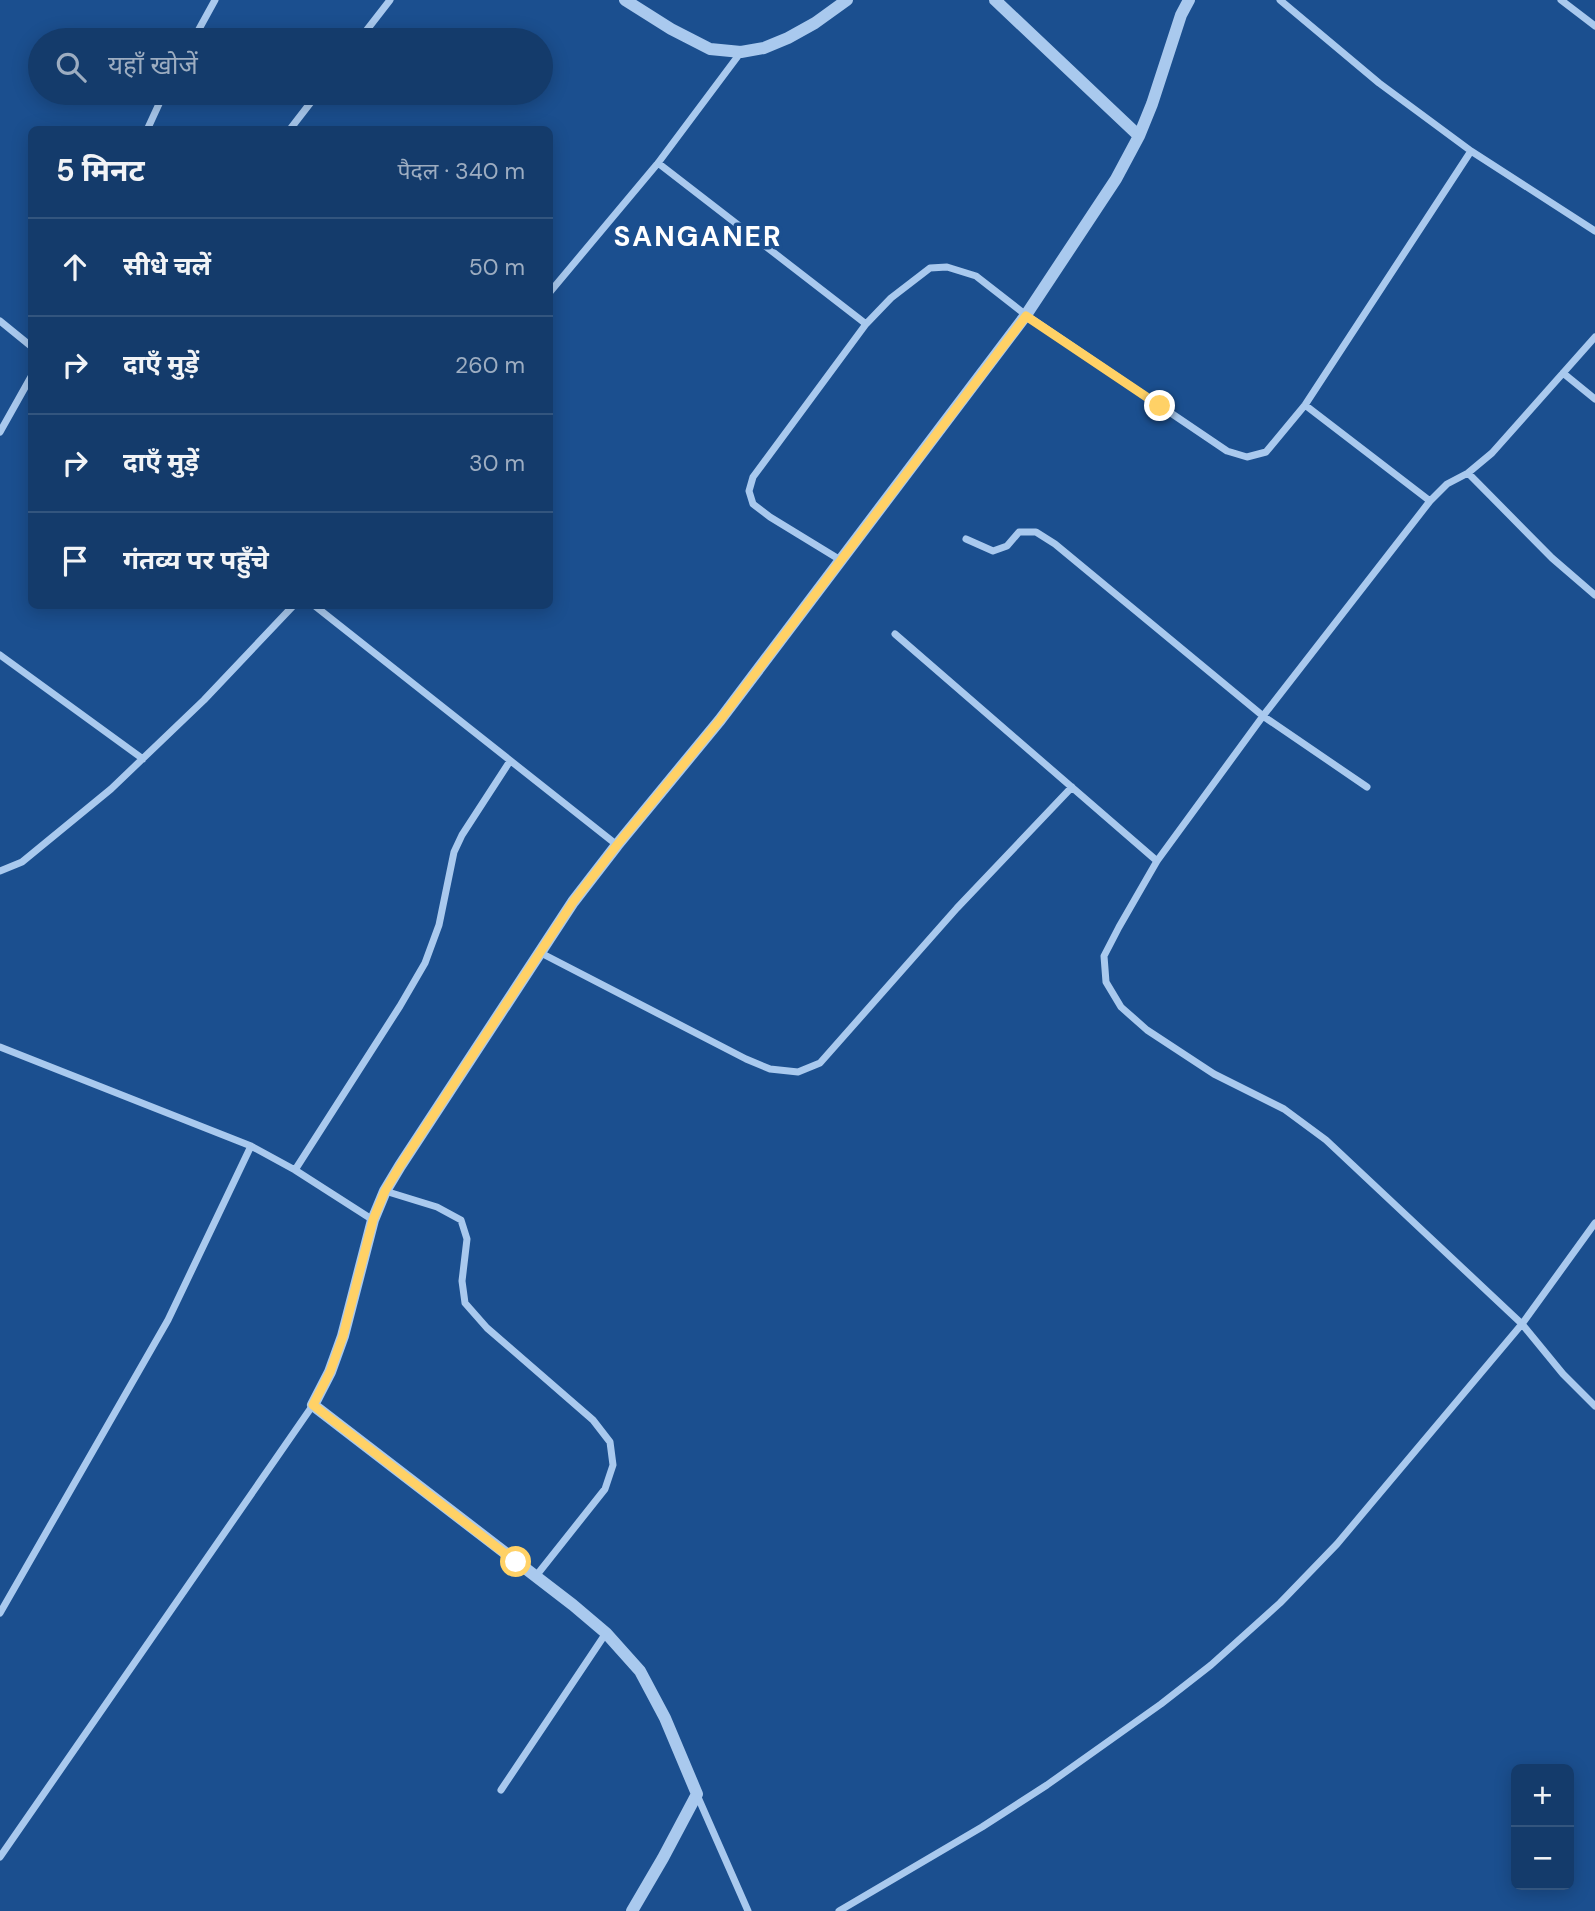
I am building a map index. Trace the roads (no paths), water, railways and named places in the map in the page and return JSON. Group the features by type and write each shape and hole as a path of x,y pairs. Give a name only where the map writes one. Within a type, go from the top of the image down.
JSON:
{"street":[{"path":"200,28 215,0"},
{"path":"368,28 390,0"},
{"path":"625,0 671,29 710,49 741,52 764,48 788,37 815,23 847,0"},
{"path":"995,0 1139,136"},
{"path":"0,1857 313,1405 330,1372 343,1336 373,1220 385,1191 400,1166 573,902 720,720 1026,316 1116,179 1139,136 1181,15 1189,0"},
{"path":"1280,0 1379,83 1471,151 1595,231"},
{"path":"1561,0 1595,26"},
{"path":"553,288 657,163 741,52"},
{"path":"149,126 158,105"},
{"path":"293,126 309,105"},
{"path":"842,561 769,517 753,504 749,491 752,477 866,324 891,298 930,268 947,267 976,276 1026,316 1227,452 1247,457 1266,452 1306,405 1471,151"},
{"path":"657,163 866,324"},
{"path":"0,321 28,344"},
{"path":"1595,337 1492,453 1447,484 1430,501 1263,716 1157,861 1104,956 1106,982 1121,1007 1158,1038 1214,1074 1284,1109 1326,1140 1522,1324 1563,1374 1595,1406"},
{"path":"1563,373 1595,399"},
{"path":"0,432 28,382"},
{"path":"1306,405 1430,501"},
{"path":"1468,472 1552,558 1595,595"},
{"path":"966,539 993,551 1007,546 1019,532 1036,532 1055,544 1263,716 1367,787"},
{"path":"0,871 22,862 111,789 204,700 290,609"},
{"path":"319,609 617,845"},
{"path":"895,634 1157,861"},
{"path":"0,655 143,759"},
{"path":"295,1170 425,963 439,925 454,852 510,761"},
{"path":"539,952 746,1059 769,1069 798,1072 820,1063 957,908 1072,787"},
{"path":"0,1047 251,1146 295,1170 373,1220"},
{"path":"0,1613 168,1320 251,1146"},
{"path":"385,1191 437,1207 461,1220 467,1239 462,1281 465,1303 487,1328 593,1420 610,1442 613,1465 605,1489 536,1576"},
{"path":"839,1911 982,1827 1047,1785 1211,1665 1280,1603 1338,1544 1522,1324 1595,1223"},
{"path":"313,1405 536,1576 606,1633 640,1671 665,1718 748,1911"},
{"path":"501,1790 606,1633"},
{"path":"632,1911 697,1794"}],"district":[{"name":"SANGANER","path":"698,236"}]}
